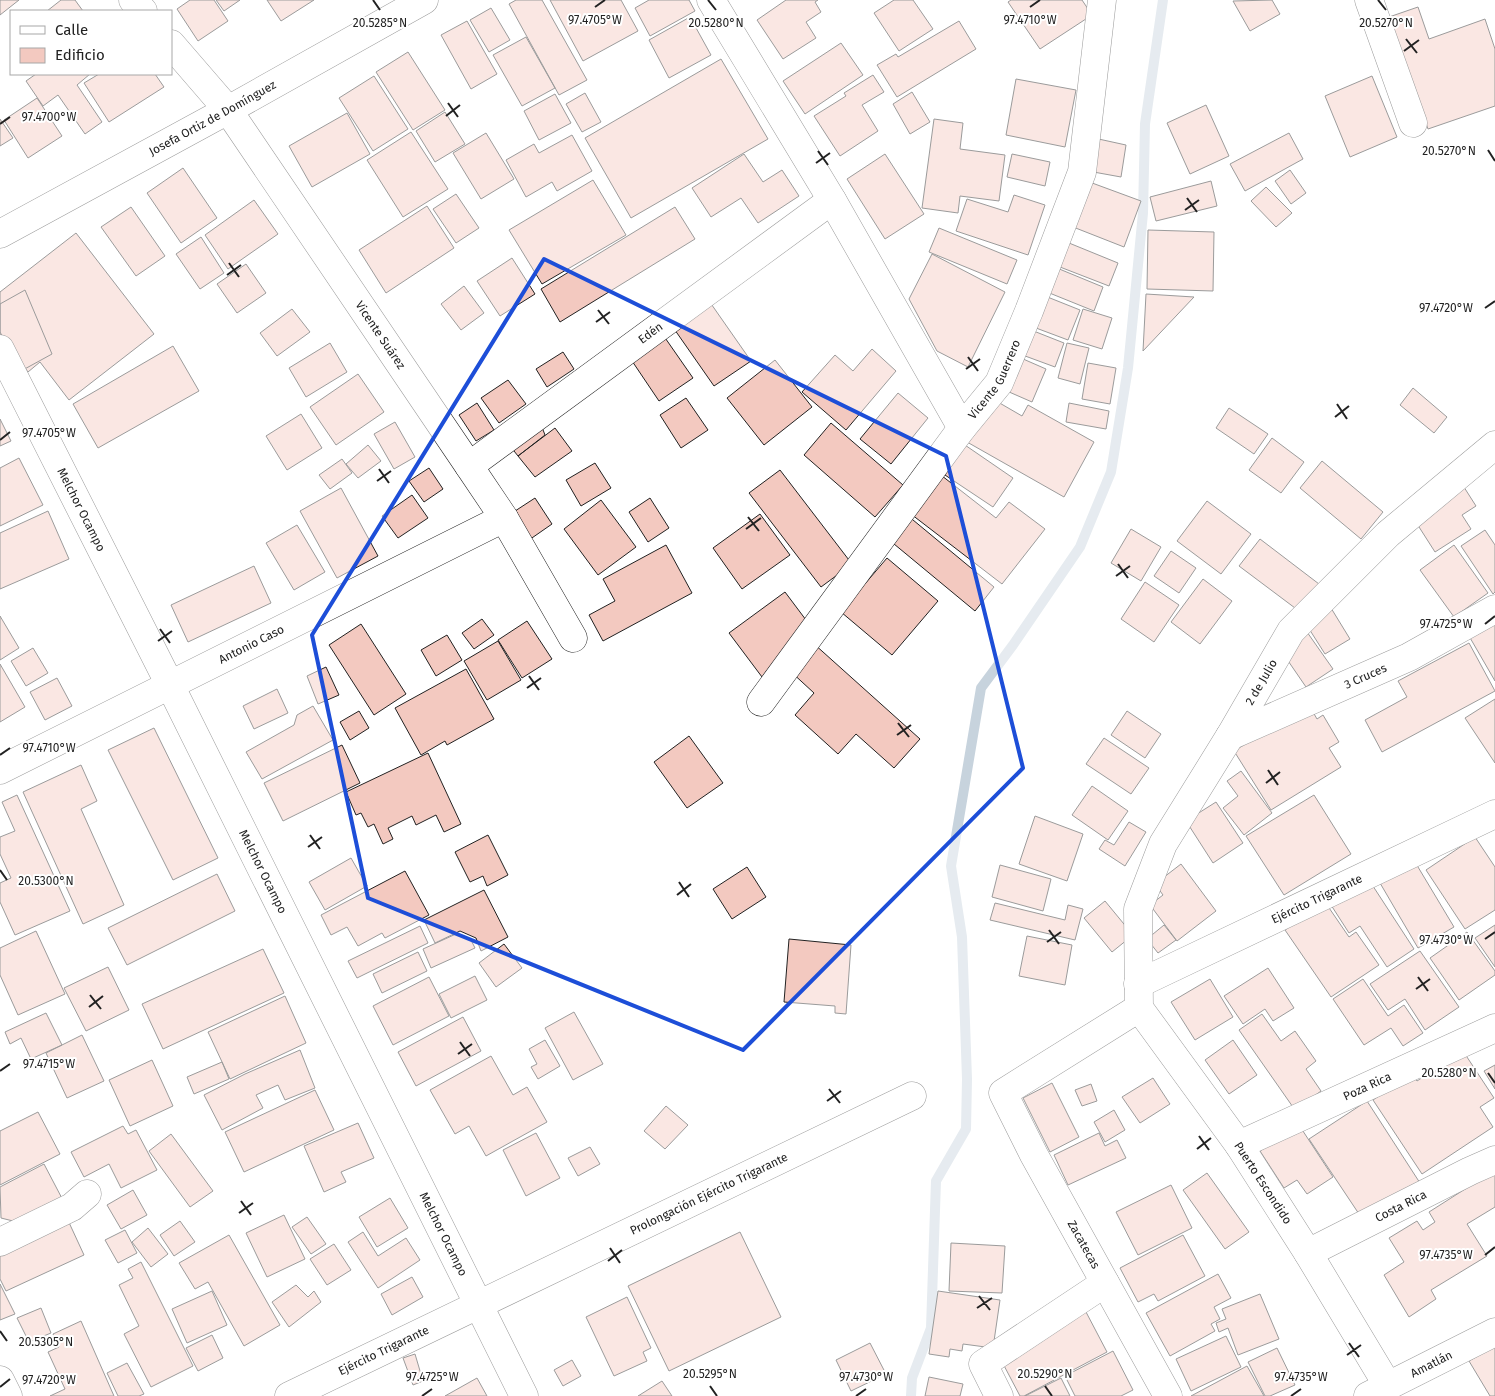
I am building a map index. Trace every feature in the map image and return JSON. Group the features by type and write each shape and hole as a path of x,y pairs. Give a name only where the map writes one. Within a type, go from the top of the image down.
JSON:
{"street":[{"path":"133,0 142,10"},
{"path":"711,0 832,200 962,428"},
{"name":"Vicente Guerrero","path":"761,702 962,428 999,383 1029,311 1082,172 1102,0"},
{"path":"1369,0 1413,123"},
{"name":"Josefa Ortiz de Domínguez","path":"0,234 228,110 407,4"},
{"name":"Vicente Suárez","path":"172,45 228,110 469,466 504,518 573,638"},
{"name":"Edén","path":"469,466 832,200"},
{"name":"Melchor Ocampo","path":"0,349 524,1396"},
{"name":"2 de Julio","path":"1138,996 1138,909 1163,844 1230,736 1291,631 1388,534 1495,445"},
{"name":"Antonio Caso","path":"0,770 504,518"},
{"name":"3 Cruces","path":"1230,736 1409,656 1495,610"},
{"name":"Ejército Trigarante","path":"1002,1093 1138,996 1494,819"},
{"name":"Puerto Escondido","path":"1138,996 1239,1145 1308,1253 1378,1391"},
{"name":"Poza Rica","path":"1239,1145 1495,1028"},
{"name":"Zacatecas","path":"1002,1093 1034,1155 1168,1396"},
{"name":"Prolongación Ejército Trigarante","path":"478,1304 912,1096"},
{"name":"Costa Rica","path":"1308,1253 1495,1160"},
{"path":"0,1242 72,1207 87,1194"},
{"path":"1000,1396 983,1364 1105,1283"},
{"name":"Ejército Trigarante","path":"289,1396 478,1304"},
{"name":"Amatlán","path":"1378,1391 1495,1332"},
{"path":"0,1380 8,1396"}],"highlighted area":[{"path":"544,259 946,456 1023,768 743,1050 368,898 312,635"}],"building":[{"path":"0,0 19,0 0,15"},
{"path":"61,0 75,0 82,10 48,10"},
{"path":"190,0 214,0 228,21 198,41 177,9"},
{"path":"216,0 240,0 224,11"},
{"path":"267,0 314,0 281,21"},
{"path":"516,0 542,0 587,80 559,95 509,4"},
{"path":"550,0 621,0 638,31 583,61"},
{"path":"649,0 689,0 695,11 650,36 635,8"},
{"path":"786,0 818,0 815,2 821,12 806,22 816,38 783,59 757,20"},
{"path":"894,0 913,0 933,29 899,51 874,13"},
{"path":"1011,0 1082,0 1092,15 1040,49 1008,2"},
{"path":"1272,0 1280,14 1250,31 1233,1"},
{"path":"1418,7 1429,39 1485,19 1495,49 1495,106 1428,129 1389,17"},
{"path":"491,8 510,40 489,52 470,20"},
{"path":"690,17 711,55 669,78 649,40"},
{"path":"467,21 497,74 471,89 441,35"},
{"path":"959,21 976,49 897,97 877,65 896,54 898,57"},
{"path":"526,37 555,88 522,106 493,55"},
{"path":"841,43 863,75 805,114 783,81"},
{"path":"408,52 445,110 413,130 376,72"},
{"path":"721,59 768,139 631,218 585,138"},
{"path":"35,75 89,75 77,85 102,122 85,134 58,95 43,106 26,81"},
{"path":"97,75 156,75 164,87 109,122 84,83"},
{"path":"873,75 884,92 862,105 878,131 840,156 814,116 846,96 844,93"},
{"path":"374,76 408,129 373,151 339,98"},
{"path":"1372,76 1397,137 1350,157 1325,96"},
{"path":"1016,79 1076,90 1065,147 1006,135"},
{"path":"912,92 930,122 910,134 893,104"},
{"path":"585,93 601,122 582,132 566,104"},
{"path":"555,94 571,123 539,140 524,111"},
{"path":"37,98 62,136 28,158 4,120"},
{"path":"1206,105 1229,156 1190,174 1167,123"},
{"path":"445,112 465,144 435,162 416,131"},
{"path":"347,113 370,154 312,187 289,146"},
{"path":"0,119 13,138 0,146"},
{"path":"934,119 963,123 960,149 1005,155 999,201 960,196 958,213 922,208"},
{"path":"411,132 448,189 403,217 367,160"},
{"path":"486,133 514,179 481,199 453,153"},
{"path":"1289,133 1303,159 1245,191 1230,164"},
{"path":"572,135 592,171 557,191 552,182 526,197 506,160 534,144 539,153"},
{"path":"1094,138 1126,145 1121,177 1088,171"},
{"path":"744,154 763,182 782,170 799,196 758,223 741,198 711,217 692,188"},
{"path":"885,154 924,214 885,239 847,179"},
{"path":"1012,154 1050,162 1045,186 1007,177"},
{"path":"183,168 217,218 181,243 147,193"},
{"path":"1290,170 1306,193 1291,204 1275,181"},
{"path":"593,180 626,235 542,284 509,230"},
{"path":"1084,180 1141,201 1124,247 1068,225"},
{"path":"1211,181 1217,206 1156,221 1150,197"},
{"path":"1266,187 1292,213 1276,227 1251,201"},
{"path":"456,194 479,228 456,243 433,209"},
{"path":"1014,195 1045,205 1028,255 956,231 967,199 1008,212"},
{"path":"254,200 278,234 228,269 205,235"},
{"path":"427,206 454,248 386,293 359,250"},
{"path":"131,207 165,256 136,276 101,227"},
{"path":"675,207 695,239 560,322 541,289"},
{"path":"939,228 1017,260 1007,284 929,252"},
{"path":"1148,230 1214,232 1213,291 1147,289"},
{"path":"76,233 154,334 69,400 40,362 28,372 0,335 0,292"},
{"path":"201,237 224,273 200,289 176,254"},
{"path":"1069,243 1118,263 1109,286 1060,267"},
{"path":"932,254 1005,292 968,367 937,351 909,299"},
{"path":"512,258 535,294 500,316 477,281"},
{"path":"246,264 266,293 237,313 217,284"},
{"path":"1052,266 1103,287 1094,311 1042,290"},
{"path":"464,286 484,313 461,330 441,304"},
{"path":"25,290 52,354 21,371 0,332 0,304"},
{"path":"1040,294 1080,310 1068,340 1028,325"},
{"path":"1146,294 1194,297 1143,351"},
{"path":"707,298 751,361 714,386 670,323"},
{"path":"292,309 310,332 277,356 260,333"},
{"path":"1083,309 1112,318 1102,349 1073,340"},
{"path":"1026,328 1064,343 1055,367 1017,353"},
{"path":"661,332 693,378 659,401 628,355"},
{"path":"330,343 347,372 306,397 289,368"},
{"path":"1067,343 1089,348 1080,384 1058,378"},
{"path":"173,346 199,391 98,448 73,404"},
{"path":"872,349 896,371 846,430 802,392 835,355 853,371"},
{"path":"563,352 574,369 547,387 536,369"},
{"path":"1014,355 1046,369 1032,402 1000,388"},
{"path":"775,360 812,407 764,445 727,398"},
{"path":"1088,363 1116,368 1110,404 1082,399"},
{"path":"358,374 384,412 336,445 310,407"},
{"path":"508,380 526,404 499,423 481,398"},
{"path":"1413,388 1447,417 1434,433 1400,405"},
{"path":"898,393 928,418 891,464 860,439"},
{"path":"686,398 708,430 681,448 660,415"},
{"path":"991,398 1022,416 1028,405 1094,442 1064,497 967,442"},
{"path":"477,403 494,430 476,441 459,415"},
{"path":"1069,403 1109,411 1106,429 1066,422"},
{"path":"1229,408 1268,434 1254,454 1216,428"},
{"path":"301,414 322,448 287,470 266,436"},
{"path":"0,419 11,441 0,446"},
{"path":"395,422 415,457 394,469 374,434"},
{"path":"540,422 545,435 518,456 510,446"},
{"path":"831,423 903,485 875,517 804,455"},
{"path":"555,428 572,451 535,477 518,456"},
{"path":"1272,438 1304,462 1281,493 1249,470"},
{"path":"962,443 1013,478 993,507 942,473"},
{"path":"368,445 381,461 358,478 346,464"},
{"path":"19,458 43,505 0,526 0,468"},
{"path":"342,459 352,473 330,489 319,475"},
{"path":"1322,461 1383,512 1361,539 1300,488"},
{"path":"595,463 611,488 581,506 566,480"},
{"path":"429,468 443,489 424,502 409,481"},
{"path":"780,470 852,564 821,587 749,493"},
{"path":"937,472 996,518 1009,502 1045,529 1002,584 907,511"},
{"path":"1462,484 1476,506 1462,515 1471,529 1435,552 1412,516"},
{"path":"341,488 378,556 337,578 300,511"},
{"path":"412,495 428,518 398,538 382,516"},
{"path":"535,498 552,524 529,540 512,513"},
{"path":"650,498 669,528 648,542 629,512"},
{"path":"601,500 636,547 598,575 564,529"},
{"path":"1207,501 1251,534 1221,574 1177,541"},
{"path":"48,511 69,559 0,589 0,533"},
{"path":"760,514 790,555 742,589 713,548"},
{"path":"907,515 994,587 975,611 888,539"},
{"path":"297,525 325,572 294,590 266,543"},
{"path":"1131,529 1161,547 1141,581 1111,563"},
{"path":"1485,530 1495,545 1495,592 1493,594 1461,546"},
{"path":"1260,539 1319,584 1299,611 1239,566"},
{"path":"666,545 692,593 603,641 589,615 615,601 603,579"},
{"path":"1454,545 1488,593 1454,617 1420,570"},
{"path":"1171,551 1196,568 1179,593 1154,576"},
{"path":"887,558 938,601 892,655 841,612"},
{"path":"254,566 271,603 188,642 171,605"},
{"path":"1203,579 1232,601 1200,644 1171,622"},
{"path":"1145,582 1179,605 1154,642 1121,619"},
{"path":"785,592 806,620 762,677 729,633"},
{"path":"1331,608 1350,639 1325,654 1306,624"},
{"path":"0,616 19,648 0,660"},
{"path":"482,619 494,635 474,649 462,633"},
{"path":"527,621 552,659 522,678 498,640"},
{"path":"1495,621 1495,681 1469,636"},
{"path":"361,624 406,694 374,715 329,645"},
{"path":"1307,632 1333,669 1306,687 1282,652"},
{"path":"447,635 462,660 436,676 421,650"},
{"path":"498,641 521,680 487,700 464,661"},
{"path":"813,643 920,739 894,768 856,734 838,754 795,715 814,693 789,670"},
{"path":"1469,643 1495,691 1382,752 1365,720 1407,697 1398,681"},
{"path":"33,648 48,673 26,686 11,661"},
{"path":"0,664 25,707 0,722"},
{"path":"326,667 339,695 318,704 307,676"},
{"path":"466,669 494,719 447,745 445,741 421,755 395,708"},
{"path":"57,678 72,706 45,720 30,692"},
{"path":"277,689 288,713 254,729 243,706"},
{"path":"1495,699 1495,763 1465,718"},
{"path":"1309,705 1317,719 1323,715 1339,742 1329,748 1341,767 1271,810 1234,751"},
{"path":"313,706 333,740 262,779 246,752 294,725 297,715"},
{"path":"359,711 369,728 350,740 340,722"},
{"path":"1127,711 1161,734 1145,758 1111,735"},
{"path":"154,728 218,858 173,880 108,750"},
{"path":"689,736 723,783 687,808 654,762"},
{"path":"1104,738 1149,768 1131,794 1086,764"},
{"path":"342,745 360,783 283,821 264,783"},
{"path":"428,753 461,824 444,832 436,815 416,825 412,816 388,828 393,839 383,844 374,824 368,827 361,813 356,815 346,792"},
{"path":"81,765 97,801 81,809 124,905 83,924 23,792"},
{"path":"1241,771 1272,813 1244,835 1223,808 1238,796 1227,781"},
{"path":"1092,786 1128,811 1108,840 1072,815"},
{"path":"17,795 70,911 15,935 0,902 0,883 11,878 0,854 0,837 15,831 2,802"},
{"path":"1314,795 1351,854 1284,895 1246,836"},
{"path":"1216,802 1243,843 1213,863 1186,821"},
{"path":"1035,816 1083,834 1067,881 1019,864"},
{"path":"1129,822 1146,832 1125,866 1099,849 1105,840 1114,845"},
{"path":"488,835 508,875 487,886 483,876 470,882 455,852"},
{"path":"1475,837 1495,867 1495,910 1465,929 1426,870"},
{"path":"351,858 367,886 325,910 309,882"},
{"path":"1415,862 1454,927 1418,948 1380,883"},
{"path":"1181,864 1216,911 1177,941 1150,905 1163,895 1155,884"},
{"path":"1000,865 1051,879 1043,911 992,897"},
{"path":"747,867 766,897 732,919 713,889"},
{"path":"405,871 429,915 385,938 382,933 358,946 347,927 331,935 321,915"},
{"path":"217,874 235,911 127,965 108,928"},
{"path":"1369,880 1414,949 1387,967 1360,926 1349,933 1331,905"},
{"path":"484,890 508,937 481,951 476,938 460,931 435,943 424,920"},
{"path":"1105,901 1133,935 1112,952 1084,918"},
{"path":"1325,902 1349,937 1356,932 1379,965 1331,997 1285,930"},
{"path":"995,903 1065,920 1068,905 1083,909 1075,940 990,920"},
{"path":"1164,925 1176,940 1158,953 1147,939"},
{"path":"1495,925 1495,967 1475,938"},
{"path":"420,926 428,943 357,978 348,961"},
{"path":"36,931 65,994 18,1015 0,975 0,948"},
{"path":"1467,932 1495,971 1495,975 1459,1000 1430,958"},
{"path":"456,934 471,940 475,948 431,968 423,949"},
{"path":"1027,936 1072,945 1065,985 1019,976"},
{"path":"789,939 851,945 846,1014 835,1013 835,1006 784,1002"},
{"path":"504,944 522,968 496,987 479,963"},
{"path":"263,949 284,993 163,1049 142,1004"},
{"path":"1420,951 1459,1007 1425,1030 1405,999 1388,1010 1370,984"},
{"path":"418,952 427,971 382,993 373,974"},
{"path":"108,967 129,1010 86,1031 64,988"},
{"path":"1268,968 1294,1008 1273,1021 1265,1009 1243,1024 1224,996"},
{"path":"475,976 487,1000 451,1018 439,994"},
{"path":"429,977 449,1016 393,1045 373,1006"},
{"path":"1210,979 1233,1017 1195,1040 1171,1002"},
{"path":"1363,979 1388,1016 1404,1005 1423,1033 1403,1046 1391,1028 1364,1045 1333,999"},
{"path":"285,996 306,1043 230,1079 208,1032"},
{"path":"574,1012 603,1064 573,1080 545,1028"},
{"path":"46,1013 62,1045 31,1059 21,1038 10,1044 5,1032"},
{"path":"1262,1014 1281,1041 1295,1031 1316,1061 1306,1069 1321,1091 1295,1110 1239,1030"},
{"path":"463,1017 481,1051 416,1086 398,1052"},
{"path":"82,1035 104,1081 67,1098 46,1053"},
{"path":"545,1040 560,1066 538,1079 531,1067 537,1064 529,1049"},
{"path":"1233,1040 1257,1075 1229,1094 1205,1060"},
{"path":"300,1050 315,1088 285,1100 278,1085 256,1095 263,1108 222,1130 204,1095 245,1074"},
{"path":"1463,1051 1494,1098 1480,1107 1493,1127 1422,1174 1373,1100 1412,1074 1417,1081"},
{"path":"491,1056 513,1095 527,1087 547,1122 486,1156 469,1126 455,1134 430,1090"},
{"path":"152,1060 173,1106 130,1126 109,1080"},
{"path":"222,1062 229,1079 194,1094 187,1077"},
{"path":"1495,1065 1495,1089 1484,1071"},
{"path":"1153,1078 1170,1104 1140,1123 1122,1097"},
{"path":"1052,1083 1079,1137 1050,1152 1023,1098"},
{"path":"1091,1084 1097,1101 1082,1106 1075,1090"},
{"path":"315,1090 334,1130 244,1172 225,1132"},
{"path":"1367,1101 1420,1183 1363,1220 1309,1139"},
{"path":"666,1106 688,1125 665,1149 644,1131"},
{"path":"1114,1110 1125,1130 1105,1142 1094,1122"},
{"path":"38,1112 60,1154 0,1185 0,1131"},
{"path":"358,1123 374,1158 341,1172 346,1182 324,1192 304,1146"},
{"path":"1299,1125 1333,1177 1307,1194 1297,1180 1284,1188 1260,1151"},
{"path":"123,1126 128,1134 136,1130 157,1170 121,1188 109,1164 84,1177 71,1152"},
{"path":"536,1133 560,1178 526,1196 503,1150"},
{"path":"1099,1133 1105,1146 1117,1140 1126,1158 1068,1185 1054,1155"},
{"path":"171,1134 213,1191 190,1207 149,1151"},
{"path":"590,1147 600,1164 578,1176 568,1158"},
{"path":"44,1164 66,1206 29,1225 1,1218 0,1187"},
{"path":"1495,1170 1495,1207 1467,1224 1487,1256 1431,1290 1436,1299 1409,1317 1384,1275 1404,1262 1389,1238 1417,1221 1423,1230 1435,1222 1429,1212"},
{"path":"1207,1173 1249,1232 1225,1249 1183,1190"},
{"path":"1171,1185 1192,1228 1138,1255 1116,1212"},
{"path":"133,1190 147,1215 121,1229 107,1205"},
{"path":"390,1198 408,1228 377,1247 359,1217"},
{"path":"284,1215 305,1259 267,1277 246,1233"},
{"path":"66,1216 84,1255 6,1291 0,1279 0,1246"},
{"path":"307,1217 326,1244 311,1254 292,1227"},
{"path":"180,1221 195,1242 174,1256 160,1235"},
{"path":"148,1228 168,1254 151,1267 132,1242"},
{"path":"125,1230 137,1253 118,1263 105,1240"},
{"path":"363,1232 378,1256 406,1238 420,1260 378,1288 348,1242"},
{"path":"740,1232 781,1317 669,1371 628,1286"},
{"path":"229,1235 280,1325 244,1346 208,1282 195,1289 179,1263"},
{"path":"1183,1235 1205,1276 1158,1301 1154,1294 1138,1302 1120,1268"},
{"path":"951,1243 1005,1246 1002,1293 949,1291"},
{"path":"334,1244 351,1270 327,1285 310,1259"},
{"path":"141,1262 193,1366 151,1387 124,1334 139,1326 119,1285 133,1278 128,1269"},
{"path":"1218,1274 1231,1298 1214,1307 1220,1319 1211,1324 1215,1331 1170,1356 1146,1313"},
{"path":"412,1277 423,1297 392,1315 381,1294"},
{"path":"0,1284 15,1314 0,1320"},
{"path":"296,1285 308,1297 314,1291 321,1302 289,1327 272,1302"},
{"path":"212,1291 227,1325 187,1343 172,1309"},
{"path":"938,1291 1000,1300 993,1348 963,1344 962,1351 950,1349 949,1357 929,1354"},
{"path":"1260,1294 1279,1339 1238,1355 1228,1328 1219,1332 1216,1323 1226,1319 1222,1309"},
{"path":"627,1297 651,1348 643,1352 647,1361 614,1376 586,1317"},
{"path":"41,1308 51,1333 29,1342 17,1318"},
{"path":"1086,1312 1107,1352 1024,1396 1020,1396 1000,1358"},
{"path":"81,1321 114,1396 50,1396 65,1389 48,1352 59,1347 53,1334"},
{"path":"212,1335 223,1358 198,1371 186,1348"},
{"path":"1226,1336 1241,1367 1191,1391 1176,1359"},
{"path":"870,1343 886,1374 851,1391 836,1360"},
{"path":"1495,1346 1495,1396 1490,1396 1469,1361"},
{"path":"1277,1348 1295,1385 1270,1396 1265,1396 1248,1362"},
{"path":"1113,1351 1133,1390 1121,1396 1075,1396 1065,1376"},
{"path":"415,1354 423,1381 413,1385 403,1358"},
{"path":"572,1360 581,1376 563,1386 554,1370"},
{"path":"127,1363 144,1394 139,1396 118,1396 107,1373"},
{"path":"1247,1366 1264,1396 1191,1396"},
{"path":"929,1377 963,1384 960,1396 925,1396"},
{"path":"477,1378 487,1396 445,1396"},
{"path":"1061,1378 1070,1396 1025,1396"},
{"path":"662,1381 672,1396 638,1396"}],"waterway":[{"path":"911,1396 912,1378 931,1328 936,1181 966,1129 967,1079 962,937 951,866 981,688 1080,547 1111,472 1128,368 1143,213 1145,124 1163,0"}]}
